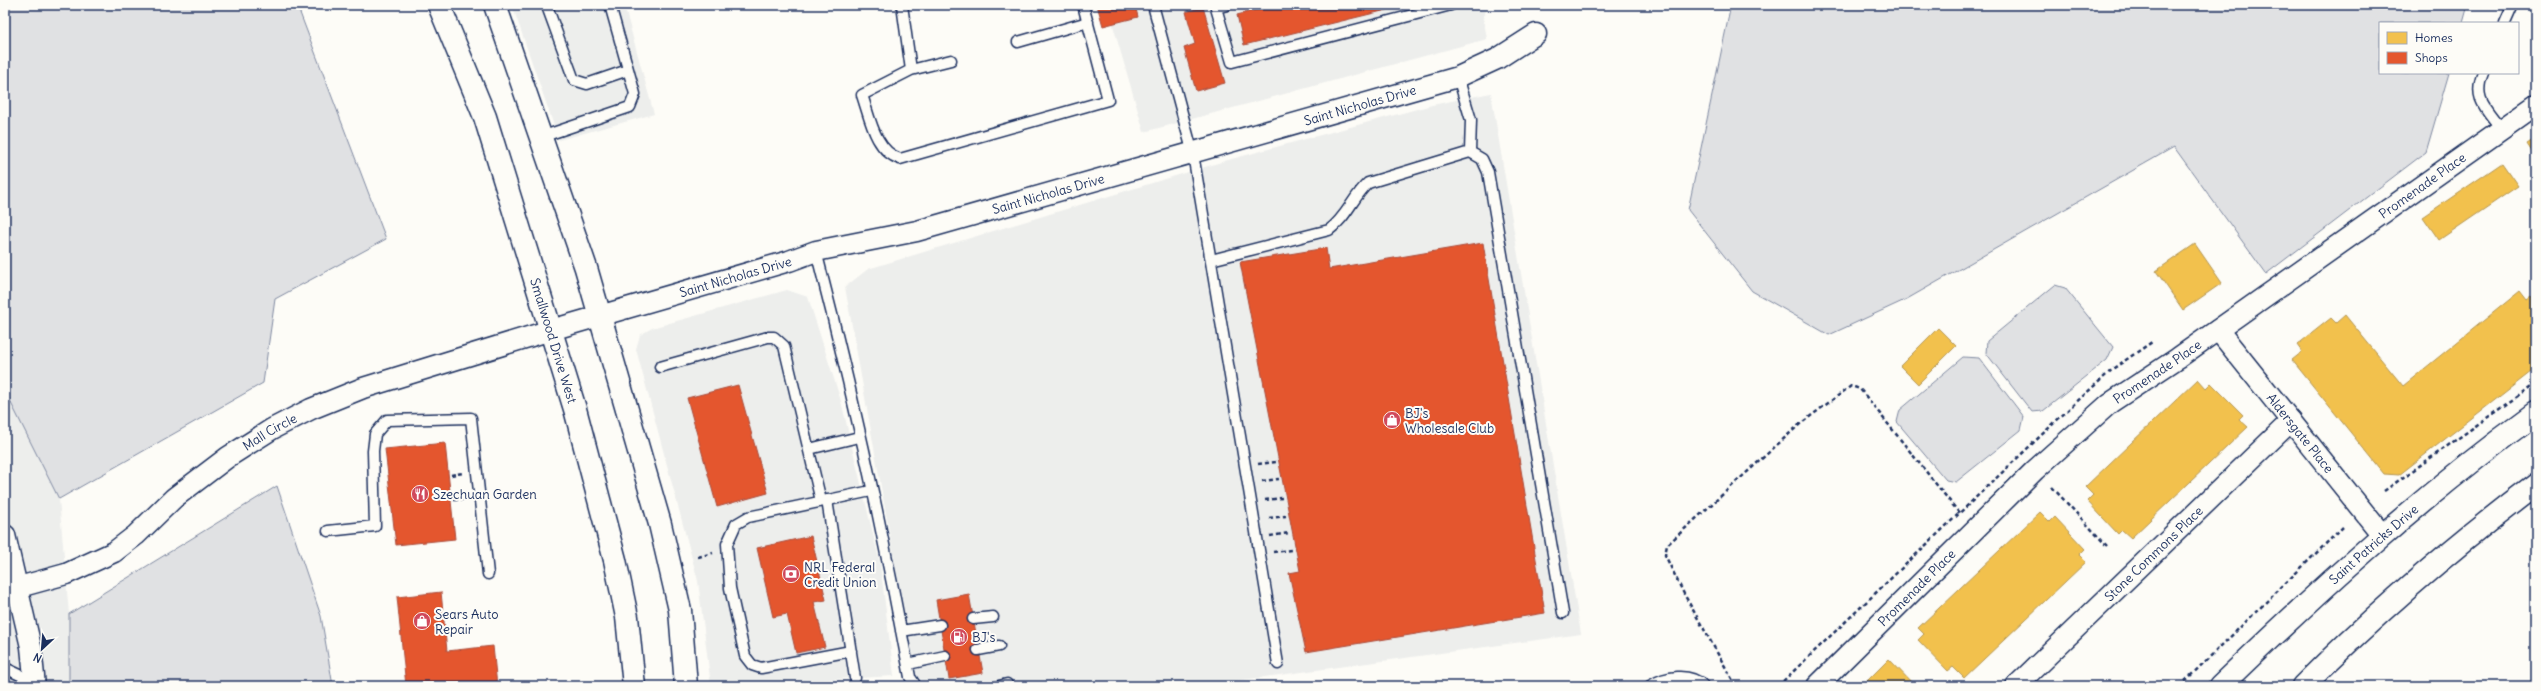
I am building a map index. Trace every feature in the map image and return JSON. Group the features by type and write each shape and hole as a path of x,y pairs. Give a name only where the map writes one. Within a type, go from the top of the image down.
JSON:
{"main road":[{"name":"Smallwood Drive West","path":"439,5 485,117 575,409 615,560 627,617 634,686"},
{"path":"495,5 601,316 660,524 680,610 686,686"},
{"name":"Saint Patricks Drive","path":"2220,686 2320,591 2383,536 2447,481 2536,413"},
{"path":"2303,686 2391,604 2506,507 2536,484"}],"street":[{"name":"Saint Nicholas Drive","path":"551,330 789,261 816,251 917,230 1193,154 1458,77 1497,59 1536,34"},
{"name":"Promenade Place","path":"1817,686 2035,470 2104,408 2218,330 2536,105"},
{"name":"Mall Circle","path":"19,587 66,574 114,552 136,535 174,498 228,457 272,429 311,410 363,388 551,330"},
{"name":"Aldersgate Place","path":"2218,330 2383,536"},
{"name":"Stone Commons Place","path":"2016,686 2291,421"},
{"path":"5,535 19,587 31,647 35,684"}],"lane":[{"path":"541,137 630,107 635,94 610,5"},
{"path":"902,5 911,70"},
{"path":"950,60 911,70 862,95 879,143 889,156 900,159 1108,100 1083,5"},
{"path":"1153,5 1193,154 1278,664"},
{"path":"1226,5 1216,6 1232,62 1451,5"},
{"path":"2505,22 2513,5"},
{"path":"548,9 574,80 587,84 628,70"},
{"path":"1018,42 1088,22"},
{"path":"2483,74 2477,91 2480,100 2502,130"},
{"path":"1458,77 1471,120 1470,152"},
{"path":"1211,260 1329,230 1338,223 1358,192 1368,183 1470,152"},
{"path":"1470,152 1482,160 1488,172 1563,613"},
{"path":"816,251 835,325 902,631 910,677 916,686"},
{"path":"660,367 768,337 774,338 784,346 809,449 824,501 855,678"},
{"path":"328,531 375,526 373,450 375,434 387,420 471,418 488,574"},
{"path":"809,449 859,437"},
{"path":"851,651 761,668 752,665 745,656 730,588 727,544 736,524 748,517 871,491"},
{"path":"973,619 993,617"},
{"path":"902,631 940,625"},
{"path":"978,650 999,646"},
{"path":"908,664 945,656"},
{"path":"5,668 35,684"},
{"path":"1650,686 1659,680 1674,677 1689,678 1704,686"}],"path":[{"path":"1778,686 2079,400 2114,368 2152,342"},
{"path":"2384,491 2536,383"},
{"path":"1736,686 1684,594 1665,555 1667,545 1800,424 1851,386 1860,389 1960,514"},
{"path":"2052,487 2107,546"},
{"path":"2180,686 2343,527"},
{"path":"1260,554 1292,550"},
{"path":"698,557 719,552"}],"shaded area":[{"path":"5,5 297,5 386,239 275,299 263,383 59,499 5,391"},
{"path":"512,5 624,5 654,114 559,140"},
{"path":"1107,5 1489,5 1483,16 1487,39 1144,132"},
{"path":"1731,5 2468,5 2463,22 2379,22 2379,74 2449,74 2426,152 2266,274 2174,147 1907,299 1829,335 1752,291 1688,210"},
{"path":"1491,93 1581,634 1198,686 917,686 845,287 868,269 1228,160 1432,105"},
{"path":"2055,285 2065,288 2113,347 2107,360 2043,411 2032,412 1986,353 1987,341"},
{"path":"787,290 808,297 841,401 880,563 894,676 711,686 698,581 636,349 640,335 652,328"},
{"path":"1963,357 1979,358 2024,417 2021,430 1956,482 1946,480 1897,422 1900,410"},
{"path":"5,391 59,499 69,614 69,686 5,686"},
{"path":"277,486 321,616 333,686 69,686 69,614"}],"building: Homes":[{"path":"2536,138 2536,158 2527,144"},
{"path":"2502,163 2518,186 2439,240 2423,217"},
{"path":"2195,244 2222,283 2183,310 2156,271"},
{"path":"2520,291 2527,300 2531,297 2536,303 2536,368 2399,475 2384,474 2292,360 2302,352 2297,345 2331,318 2336,323 2345,315 2403,386"},
{"path":"1938,328 1956,346 1918,384 1900,366"},
{"path":"2198,379 2206,388 2211,383 2243,415 2239,419 2248,427 2131,538 2122,530 2118,534 2087,501 2093,495 2085,487"},
{"path":"2040,512 2050,522 2055,517 2085,549 2079,555 2086,562 1964,678 1953,667 1948,671 1918,640 1924,634 1918,628"},
{"path":"1889,659 1915,686 1862,686"}],"building: Shops":[{"path":"1097,5 1135,5 1138,17 1103,26"},
{"path":"1275,5 1407,5 1244,45 1237,15"},
{"path":"1203,7 1225,83 1196,91 1184,48 1195,44 1186,12"},
{"name":"BJ's Wholesale Club","path":"1483,243 1545,613 1306,652 1289,573 1300,571 1240,262 1326,248 1329,269"},
{"path":"738,385 768,493 717,507 687,398"},
{"name":"Szechuan Garden","path":"445,443 455,539 396,545 385,449"},
{"name":"NRL Federal Credit Union","path":"811,536 826,600 814,602 825,647 796,653 787,614 773,617 757,548"},
{"name":"Sears Auto Repair","path":"441,592 447,651 493,646 497,686 406,686 397,597"},
{"name":"BJ's","path":"969,594 983,673 949,679 936,600"}],"place":[{"name":"BJ's Wholesale Club","path":"1392,420"},
{"name":"Szechuan Garden","path":"420,494"},
{"name":"NRL Federal Credit Union","path":"791,574"},
{"name":"Sears Auto Repair","path":"422,621"},
{"name":"BJ's","path":"959,637"}]}
